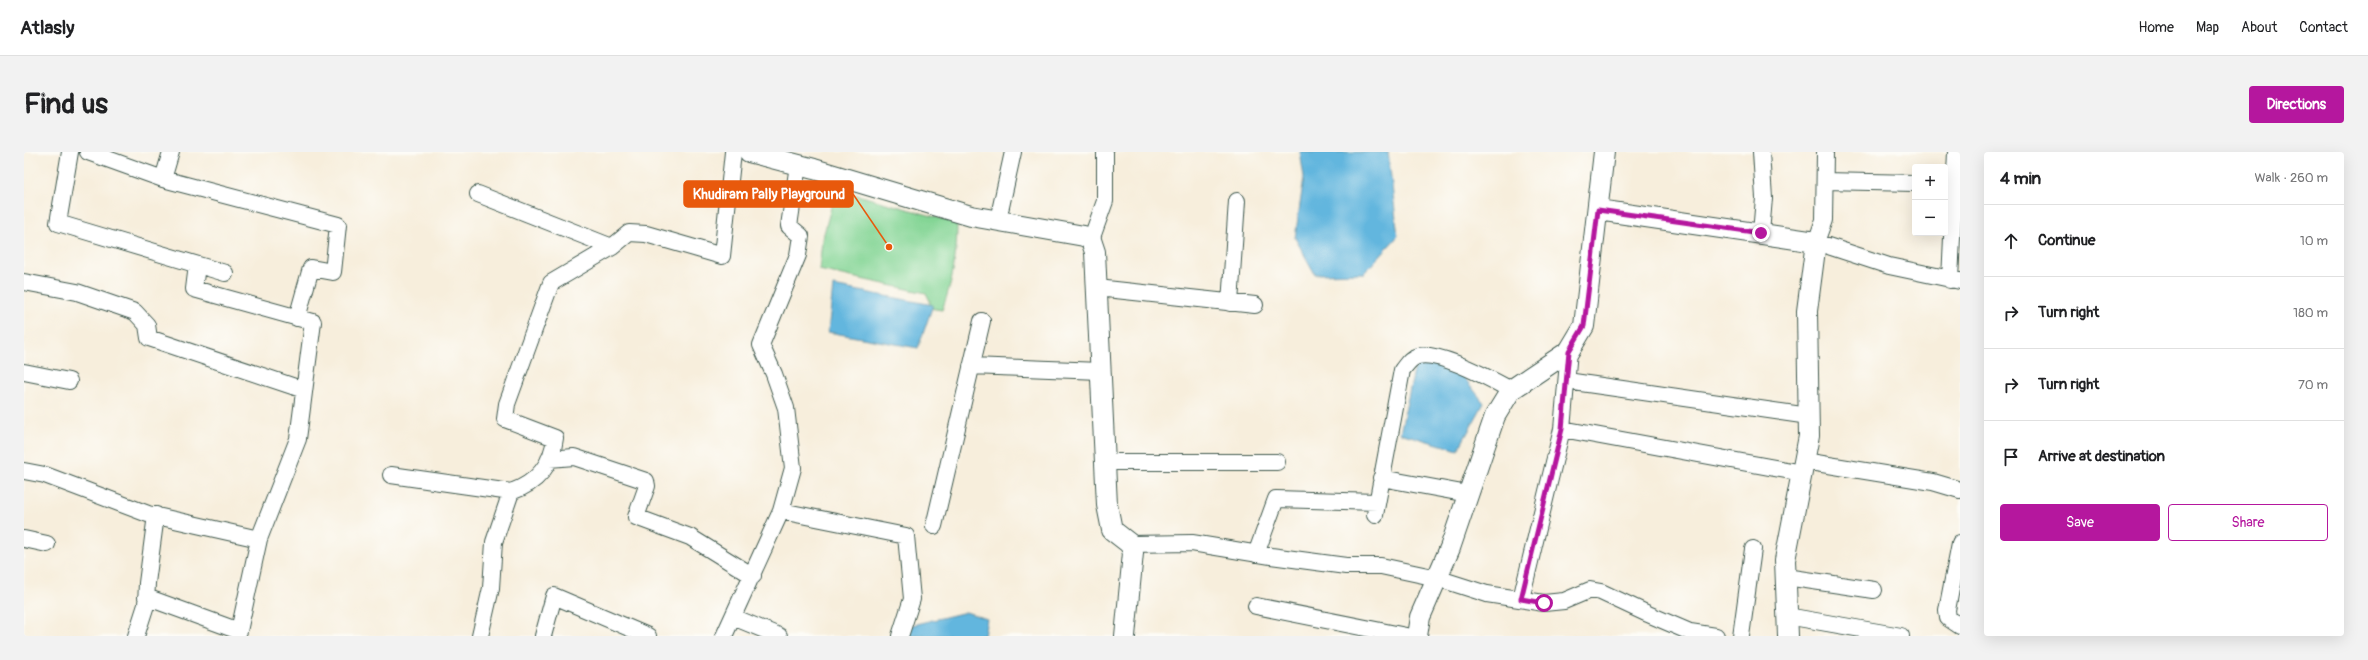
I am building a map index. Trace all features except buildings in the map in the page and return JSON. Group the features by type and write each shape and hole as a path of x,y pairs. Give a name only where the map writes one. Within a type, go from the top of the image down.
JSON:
{"street":[{"path":"70,152 58,223 225,273"},
{"path":"88,152 163,179 338,225 333,272 311,268 297,318"},
{"path":"163,179 171,152"},
{"path":"391,475 511,492 538,478 554,450 555,438 505,419 507,404 551,284 612,247 629,233 646,234 722,256 733,152"},
{"path":"749,152 971,216 1054,229 1084,236 1091,240"},
{"path":"998,220 1013,152"},
{"path":"1105,152 1105,201 1091,240 1095,252 1107,505 1112,530 1130,544 1133,553 1125,636"},
{"path":"1417,636 1420,617 1450,548 1495,416 1511,390 1569,351 1584,326 1604,152"},
{"path":"1761,152 1764,198 1761,233"},
{"path":"1788,636 1785,560 1809,436 1807,311 1816,242 1824,220 1825,152"},
{"path":"1598,210 1816,242 1889,266 1955,280 1950,183 1956,152"},
{"path":"724,636 753,576 781,511 793,468 786,408 774,374 761,345 798,255 801,236 789,226 798,165"},
{"path":"1825,181 1912,183"},
{"path":"478,194 612,247"},
{"path":"1230,303 1238,201"},
{"path":"146,597 246,633 259,540 298,439 313,322 194,289 197,265"},
{"path":"24,282 78,292 135,312 147,325 149,338 304,390"},
{"path":"1097,288 1255,305"},
{"path":"934,526 982,321"},
{"path":"1521,599 1562,429 1569,351"},
{"path":"1256,554 1276,499 1376,509 1402,370 1408,361 1425,355 1468,368 1511,390"},
{"path":"971,366 1100,371"},
{"path":"24,372 70,381"},
{"path":"1567,381 1809,416"},
{"path":"1562,429 1803,467 1934,482 1960,490"},
{"path":"548,459 574,457 646,480 647,486 636,517 690,537 753,576"},
{"path":"1104,462 1277,462"},
{"path":"24,471 44,475 156,515 259,540"},
{"path":"1381,478 1468,494"},
{"path":"480,636 491,588 494,542 511,492"},
{"path":"781,511 906,536 912,599 900,636"},
{"path":"136,636 146,605 156,515"},
{"path":"24,539 47,544"},
{"path":"1130,544 1192,543 1256,554 1346,566 1381,566 1437,578 1487,594 1544,603 1564,601 1585,592 1601,592 1690,632 1716,636"},
{"path":"1960,543 1947,610 1948,618 1960,626"},
{"path":"1741,636 1753,549"},
{"path":"1786,578 1874,590"},
{"path":"543,636 554,596 645,635"},
{"path":"1256,606 1406,636"},
{"path":"1788,616 1901,636"},
{"path":"733,617 779,636"}],"green space":[{"path":"836,189 957,223 954,267 942,310 929,308 930,301 926,293 819,270 822,241"}],"water":[{"path":"1300,152 1388,152 1398,236 1364,273 1315,274 1295,238 1304,177"},
{"path":"833,286 933,305 918,348 828,332"},
{"path":"1417,358 1463,376 1484,403 1458,450 1400,433"},
{"path":"966,612 987,619 984,636 907,636 908,626"}],"place":[{"name":"Khudiram Pally Playground","path":"889,247"}],"route":[{"path":"1544,603 1521,599 1562,429 1569,351 1584,326 1598,210 1761,233"}]}
